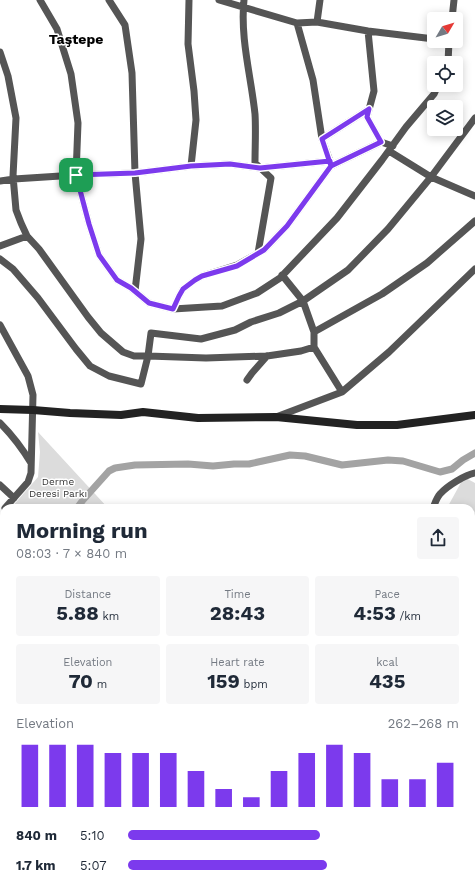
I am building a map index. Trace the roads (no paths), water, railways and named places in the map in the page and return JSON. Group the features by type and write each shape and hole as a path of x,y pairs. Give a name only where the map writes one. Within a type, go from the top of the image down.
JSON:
{"street":[{"path":"40,0 58,30 71,74 78,123 76,175 99,255 117,280 131,288 149,303 173,309 222,306 257,293 282,275 337,218 406,127 435,92"},
{"path":"109,0 125,24 132,73 135,173 141,239 135,291"},
{"path":"190,0 188,44 196,120 191,166"},
{"path":"219,0 244,3 297,23 317,22 427,39"},
{"path":"317,22 320,0"},
{"path":"452,12 453,0"},
{"path":"244,3 244,34 255,115 255,163 271,178 258,254"},
{"path":"297,23 313,80 322,139 331,163"},
{"path":"368,31 374,91 367,117 381,142 431,177 475,196"},
{"path":"0,52 8,76 16,118 14,179 16,210 27,236 101,333 123,352 134,356 206,358 267,356 301,351 314,347"},
{"path":"322,139 369,109"},
{"path":"0,259 13,269 30,287 90,366 109,376 141,384 148,356 151,334 201,338 235,330 251,322 279,313 303,301 348,270 388,229 431,177 475,118"},
{"path":"0,181 76,175 135,173 191,166 230,164 260,168 331,163 381,142"},
{"path":"173,309 183,289 195,280 202,276 237,266 264,250 287,226 331,163"},
{"path":"314,332 382,294 427,263 475,221"},
{"path":"0,246 27,236"},
{"path":"260,244 271,243"},
{"path":"276,417 342,392 389,352 472,276 475,269"},
{"path":"282,275 303,301 314,332 314,347 342,392"},
{"path":"0,325 28,376 33,396 31,473 28,482 9,504"},
{"path":"247,380 267,356"},
{"path":"0,409 121,415 143,412 198,418 276,417 357,425 396,425 475,416"},
{"path":"0,423 19,444 31,463"},
{"path":"435,504 439,494 464,477 475,473"},
{"path":"0,486 14,498"}],"waterway":[{"path":"80,504 109,471 115,468 135,465 188,464 213,466 249,464 290,455 305,456 342,465 388,460 403,461 440,472 452,469 475,453"}],"district":[{"name":"Taştepe","path":"76,39"}],"park label":[{"name":"Derme Deresi Parkı","path":"58,486"}]}
